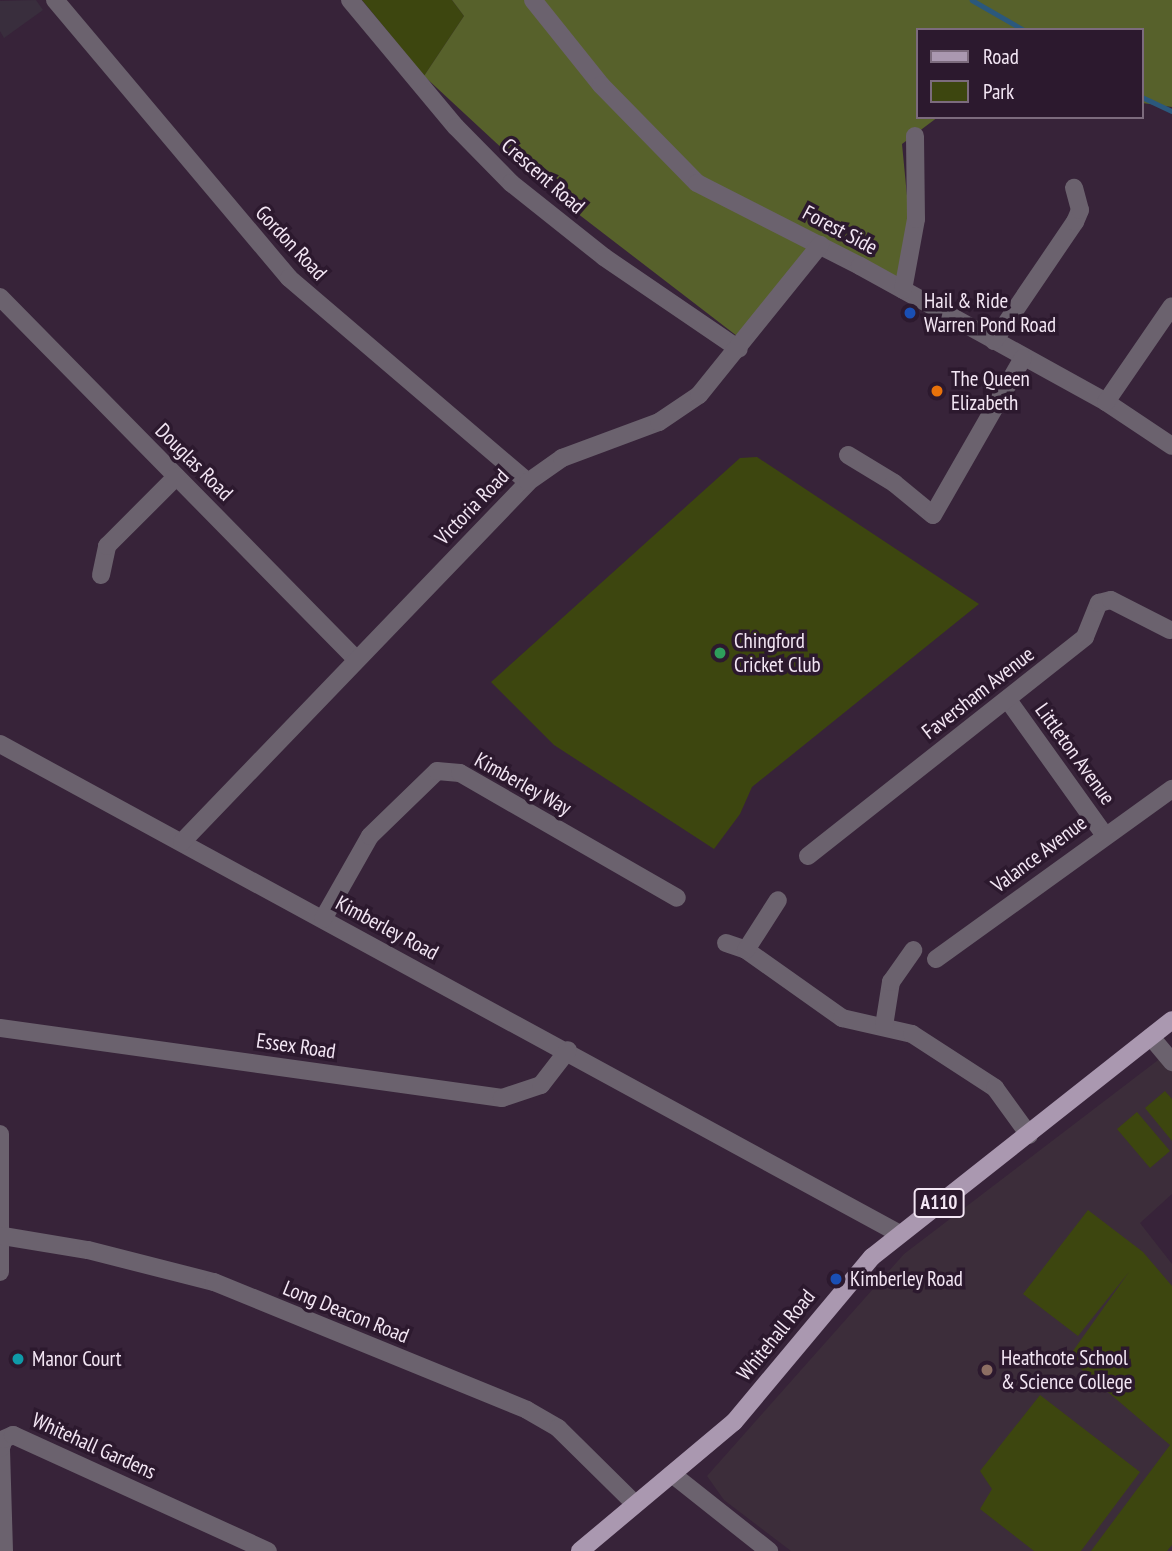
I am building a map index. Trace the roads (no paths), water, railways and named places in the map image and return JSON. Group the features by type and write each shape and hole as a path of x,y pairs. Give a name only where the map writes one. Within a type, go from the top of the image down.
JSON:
{"main road":[{"name":"Whitehall Road","path":"580,1551 734,1422 851,1278 900,1234 1172,1020"}],"street":[{"name":"Gordon Road","path":"55,0 289,278 528,482"},
{"name":"Crescent Road","path":"350,0 456,127 511,183 613,264 739,349"},
{"name":"Forest Side","path":"533,0 601,85 696,183 820,245 1106,402 1172,446"},
{"path":"903,290 916,219 915,136"},
{"path":"994,341 1075,222 1080,210 1074,188"},
{"name":"Victoria Road","path":"182,842 528,482 575,451 678,411 739,349 820,245"},
{"name":"Douglas Road","path":"0,297 356,659"},
{"path":"1106,402 1172,306"},
{"path":"848,455 894,483 933,515 1023,358"},
{"path":"101,575 107,546 176,477"},
{"name":"Faversham Avenue","path":"808,856 1085,637 1105,600 1157,620 1170,630"},
{"name":"Littleton Avenue","path":"1008,700 1104,834"},
{"name":"Kimberley Road","path":"0,744 568,1050 900,1234"},
{"name":"Kimberley Way","path":"323,919 370,836 437,771 460,773 677,898"},
{"name":"Valance Avenue","path":"936,959 1104,834 1172,789"},
{"path":"746,950 778,900"},
{"path":"726,943 746,950 842,1018 912,1034 995,1088 1029,1135"},
{"path":"884,1026 891,982 913,950"},
{"name":"Essex Road","path":"0,1028 502,1098 541,1085 568,1050"},
{"path":"1151,1037 1172,1062"},
{"path":"0,1134 4,1236 0,1272"},
{"name":"Long Deacon Road","path":"4,1236 114,1256 214,1282 527,1410 558,1428 635,1504"},
{"name":"Whitehall Gardens","path":"4,1551 1,1448 4,1438 13,1435 268,1551"},
{"path":"672,1474 769,1551"}],"waterway":[{"path":"972,0 1021,28"},
{"path":"1144,98 1172,111"}],"place":[{"name":"Hail & Ride Warren Pond Road","path":"910,313"},
{"name":"The Queen Elizabeth","path":"937,391"},
{"name":"Chingford Cricket Club","path":"720,653"},
{"name":"Kimberley Road","path":"836,1279"},
{"name":"Manor Court","path":"18,1359"},
{"name":"Heathcote School & Science College","path":"987,1370"}]}
